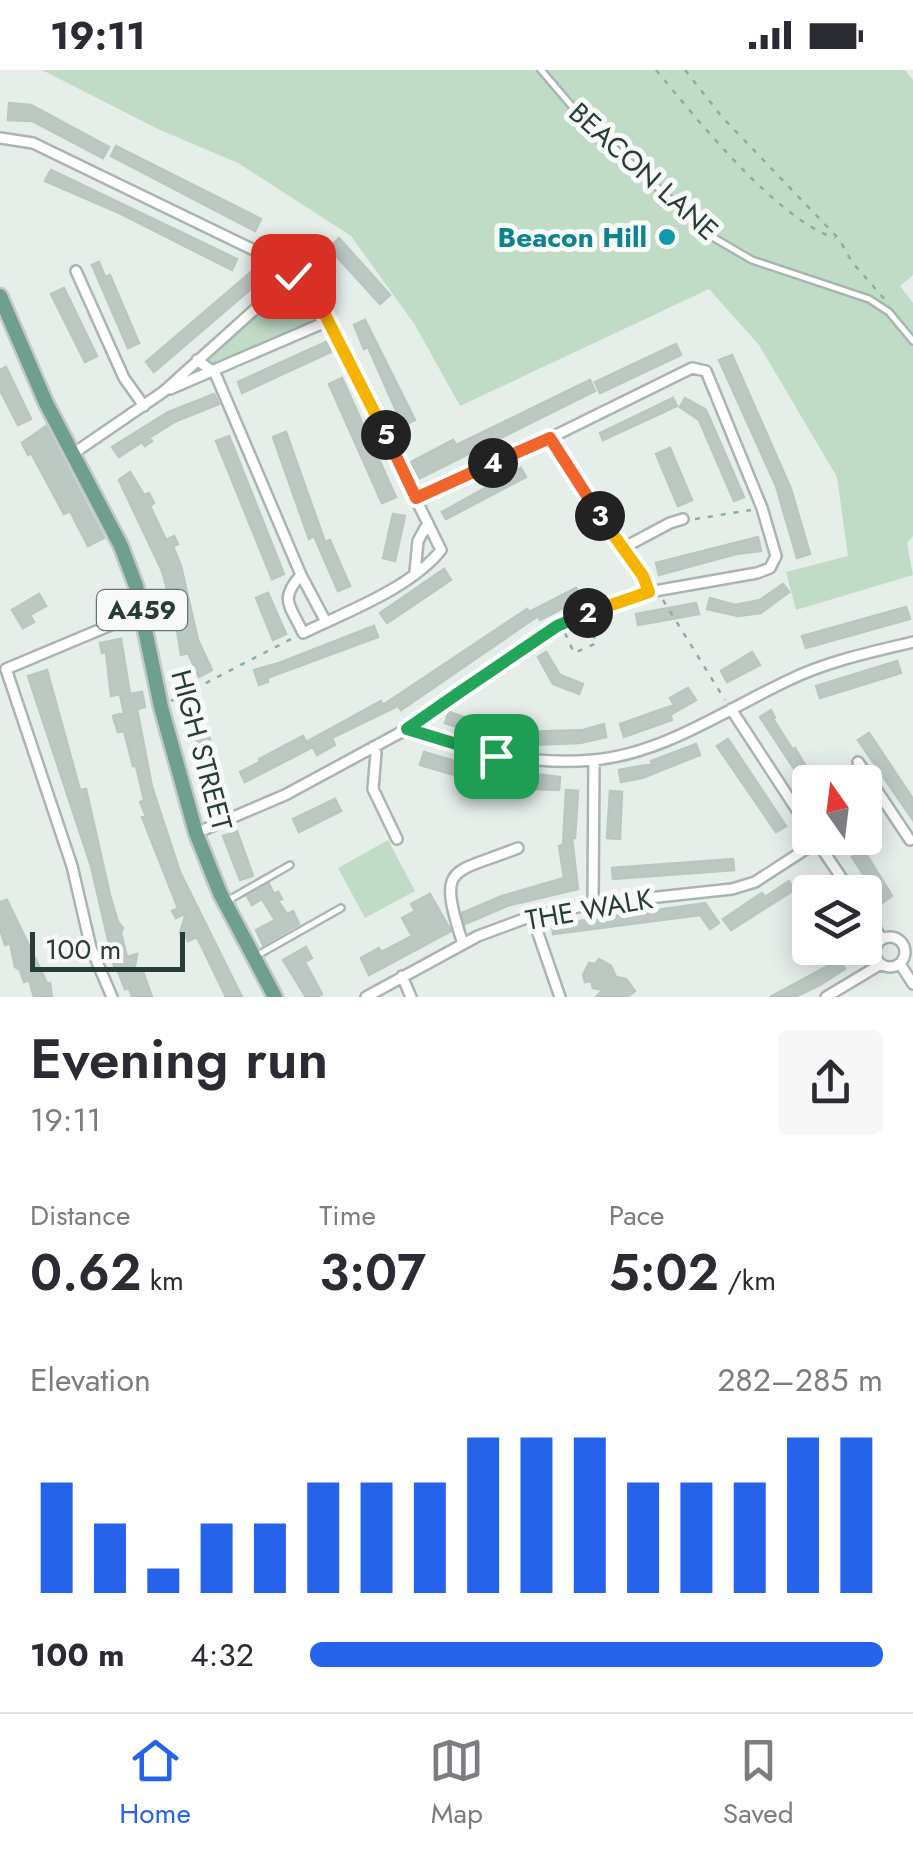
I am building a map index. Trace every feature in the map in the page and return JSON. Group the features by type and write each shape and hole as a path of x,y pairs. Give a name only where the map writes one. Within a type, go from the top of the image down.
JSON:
{"main road":[{"name":"HIGH STREET","path":"0,296 46,403 121,546 142,612 161,707 196,833 224,902 275,997"}],"street":[{"path":"0,138 32,142 260,254 293,276 320,305 441,550 366,604 303,633 287,597 288,589 301,576"},
{"path":"76,271 124,378 144,406"},
{"path":"74,453 163,392 293,276"},
{"path":"163,392 328,321"},
{"path":"197,360 215,372 301,576 326,622"},
{"path":"196,833 284,794 407,729 560,624 654,591 757,573 775,563 774,542 762,508 706,371 692,368 416,498"},
{"path":"550,438 621,549 654,591"},
{"path":"621,549 682,520"},
{"path":"414,572 418,541 428,523"},
{"path":"670,523 676,534"},
{"path":"6,669 142,612"},
{"path":"407,729 496,756 594,760 668,740 794,678 913,642"},
{"path":"0,656 72,866 91,948 112,997"},
{"path":"731,709 792,802"},
{"path":"373,747 373,789 397,839"},
{"path":"593,904 594,760"},
{"path":"858,762 910,840"},
{"path":"463,944 450,896 454,874 462,866 474,866 518,848"},
{"name":"THE WALK","path":"369,996 463,944 532,916 593,904 732,889 755,882 795,855"},
{"path":"532,916 560,997"},
{"path":"882,939 894,936 908,942 900,964 882,964"},
{"path":"900,964 913,984"},
{"path":"826,997 879,965"},
{"path":"402,976 411,997"}],"lane":[{"name":"BEACON LANE","path":"541,70 582,118 709,235 752,260 869,299 889,312 913,341"},
{"path":"224,902 290,865"},
{"path":"253,957 341,908"}],"path":[{"path":"656,70 747,174 818,232 839,239"},
{"path":"685,70 722,117 839,239 852,262 884,298 889,312"},
{"path":"682,520 718,518 762,508"},
{"path":"654,591 731,709"},
{"path":"560,624 574,653 596,643 583,614"},
{"path":"161,707 303,633"}],"green space":[{"path":"42,70 905,70 913,80 913,275 900,286 913,303 913,536 907,543 913,575 796,610 786,572 848,556 837,477 759,345 709,289 460,406 415,325 351,236 238,163 160,130"},
{"path":"291,284 317,311 313,323 216,366 204,358"},
{"path":"388,840 415,891 365,918 338,868"}],"building":[{"path":"9,103 31,105 109,147 103,158 32,121 8,120"},
{"path":"116,146 261,219 255,231 111,156"},
{"path":"51,170 237,259 232,270 45,181"},
{"path":"339,238 390,295 380,304 329,248"},
{"path":"99,262 105,277 110,275 139,343 128,348 92,265"},
{"path":"251,272 259,282 154,372 146,362"},
{"path":"64,288 97,356 85,362 51,294"},
{"path":"365,320 415,420 403,426 354,325"},
{"path":"326,342 331,352 242,393 238,382"},
{"path":"676,344 681,355 600,393 595,382"},
{"path":"732,355 791,489 810,554 797,558 776,486 719,360"},
{"path":"6,367 31,419 18,425 0,390 0,370"},
{"path":"342,378 396,497 382,503 329,384"},
{"path":"590,380 595,391 420,478 411,462 453,440 456,445"},
{"path":"214,394 219,404 176,421 149,438 152,441 145,446 142,442 119,457 112,447 168,412"},
{"path":"673,398 677,406 603,440 600,433"},
{"path":"685,398 706,410 744,497 734,501 699,420 680,407"},
{"path":"46,426 104,538 88,546 70,511 64,514 22,443"},
{"path":"286,432 325,542 330,540 350,586 338,591 314,536 309,539 273,437"},
{"path":"229,436 284,574 272,579 216,441"},
{"path":"670,448 692,500 678,506 656,454"},
{"path":"521,468 526,477 446,519 442,512"},
{"path":"130,472 144,495 149,493 154,503 150,506 166,540 174,536 178,544 173,546 198,640 212,670 199,677 188,653 181,655 162,571 119,480"},
{"path":"393,514 405,516 395,561 383,558"},
{"path":"758,537 761,551 659,575 656,563"},
{"path":"444,569 451,580 387,623 380,613"},
{"path":"783,584 789,592 761,613 738,616 707,609 710,598 735,605 760,600"},
{"path":"576,588 582,598 540,620 538,616 401,710 398,706 332,738 335,745 317,755 313,747 245,782 240,772 260,762 259,759 303,736 306,742 381,701 383,705 527,609 529,612"},
{"path":"268,593 286,634 273,640 256,598"},
{"path":"39,594 46,606 30,615 34,622 23,628 12,610"},
{"path":"696,603 699,614 638,625 636,614"},
{"path":"906,607 910,619 806,648 802,636"},
{"path":"374,626 378,637 267,678 268,682 259,685 254,670"},
{"path":"121,639 130,694 142,692 145,707 137,709 152,787 180,872 242,997 226,997 197,937 188,941 180,933 186,913 176,918 172,911 178,908 142,817 146,816 140,802 144,800 136,766 124,731 118,732 113,716 124,713 120,694 111,696 106,652 102,653 100,643"},
{"path":"546,652 560,675 583,684 579,694 553,684 538,657"},
{"path":"752,652 760,665 727,682 721,671"},
{"path":"897,661 901,673 820,698 816,686"},
{"path":"47,670 80,790 86,789 127,957 137,954 134,971 142,969 152,997 132,997 115,970 91,866 28,676"},
{"path":"688,688 696,700 670,715 672,720 624,737 620,724 674,705 670,698"},
{"path":"771,710 773,719 805,765 792,766 760,717"},
{"path":"449,712 523,732 583,730 604,724 606,737 580,743 530,745 498,741 445,723"},
{"path":"207,728 228,808 215,812 194,731"},
{"path":"869,733 913,799 913,820 882,775 882,765 875,765 858,740"},
{"path":"728,739 786,826 776,832 717,746"},
{"path":"696,744 700,755 642,778 621,782 619,770 652,764 651,761"},
{"path":"424,752 475,767 560,777 559,790 468,779 420,765"},
{"path":"566,790 578,791 572,838 578,889 510,905 465,924 462,913 502,896 564,878 559,846 563,845"},
{"path":"610,791 622,792 620,839 607,838"},
{"path":"335,799 341,811 299,832 293,819"},
{"path":"237,831 253,876 240,880 223,836"},
{"path":"867,855 879,875 864,875 852,857"},
{"path":"733,859 734,870 613,879 612,868"},
{"path":"882,880 892,896 882,903"},
{"path":"789,881 792,886 792,891 731,930 723,919 762,893 765,897"},
{"path":"269,884 274,894 278,892 282,899 278,901 287,914 293,911 299,924 263,945 256,930 275,920 262,899 252,905 247,896"},
{"path":"430,894 451,931 369,975 361,958 412,936 402,918 415,911 411,904"},
{"path":"7,900 50,983 52,997 34,997 29,980 24,982 15,967 10,943 5,945 0,929 0,902"},
{"path":"705,903 719,923 710,929 700,915 553,934 552,925"},
{"path":"306,947 312,958 305,962 322,994 317,997 306,997 283,960"},
{"path":"599,959 635,991 627,997 596,997 603,990 593,988 591,981 585,982 583,975 589,963 595,964"},
{"path":"830,965 842,965 845,969 795,997 770,997"}],"place":[{"name":"Beacon Hill","path":"667,237"}],"route":[{"path":"293,276 320,305 416,498 550,438 621,549 643,576 649,592 557,626 407,729 496,756"}]}
